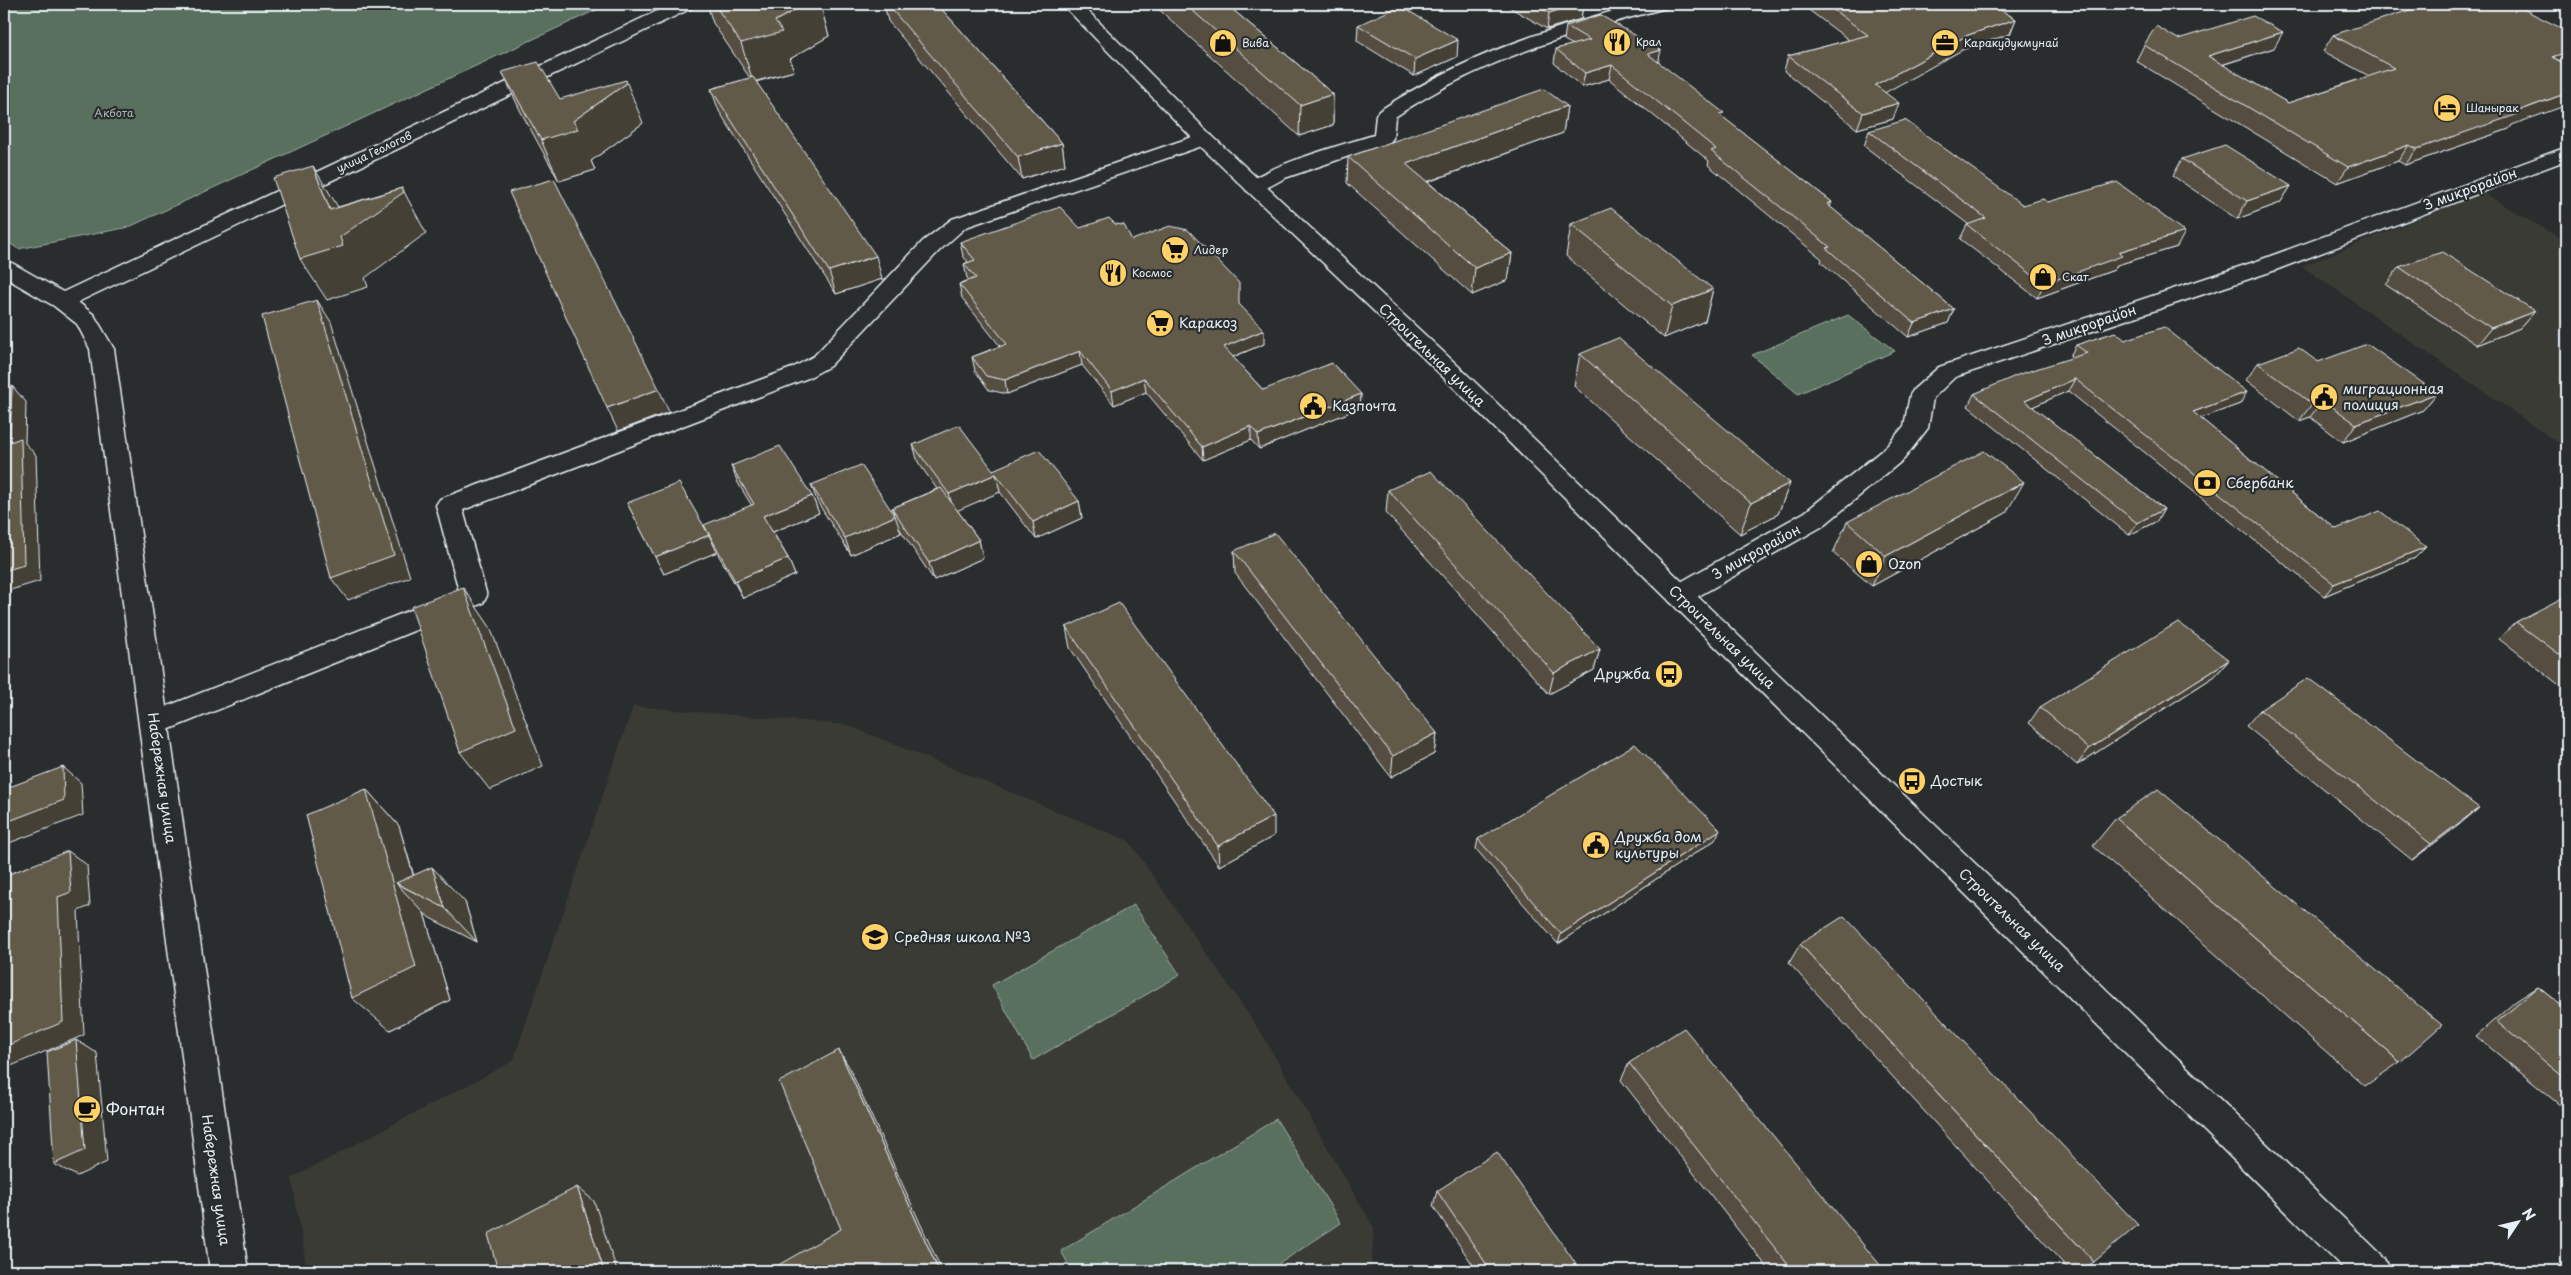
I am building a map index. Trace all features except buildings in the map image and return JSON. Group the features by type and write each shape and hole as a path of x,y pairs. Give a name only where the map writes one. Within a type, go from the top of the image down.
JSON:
{"street":[{"name":"улица Геологов","path":"62,301 686,4"},
{"name":"Строительная улица","path":"1071,4 1204,139 1446,367 2372,1271"},
{"path":"1254,187 1278,174 1383,138 1386,115 1410,97 1483,60 1563,29 1660,4"},
{"path":"155,723 474,596 449,505 800,373 822,362 931,246 959,223 1204,139"},
{"name":"3 микрорайон","path":"1679,595 1814,519 1894,453 1916,428 1922,395 1947,372 2266,266 2567,153"},
{"name":"Набережная улица","path":"4,268 62,301 86,320 102,349 229,1271"}],"shaded area":[{"path":"2483,193 2567,242 2567,449 2302,266"},
{"name":"Средняя школа №3","path":"633,706 847,725 1129,841 1262,1034 1374,1228 1371,1271 307,1271 292,1178 513,1061"}],"green space":[{"name":"Акбота","path":"4,4 609,4 129,227 18,249 4,239"},
{"path":"1848,315 1895,351 1798,394 1752,355"},
{"path":"1134,905 1180,975 1033,1060 992,985"},
{"path":"1276,1119 1341,1223 1268,1271 1072,1271 1061,1251"}],"place":[{"name":"Крал","path":"1617,42"},
{"name":"Вива","path":"1223,43"},
{"name":"Каракудукмунай","path":"1945,43"},
{"name":"Шанырак","path":"2447,108"},
{"name":"Лидер","path":"1175,250"},
{"name":"Космос","path":"1113,273"},
{"name":"Скат","path":"2043,277"},
{"name":"Каракоз","path":"1160,323"},
{"name":"миграционная полиция","path":"2324,397"},
{"name":"Казпочта","path":"1313,406"},
{"name":"Сбербанк","path":"2207,483"},
{"name":"Ozon","path":"1869,564"},
{"name":"Дружба","path":"1669,674"},
{"name":"Достык","path":"1912,781"},
{"name":"Дружба дом культуры","path":"1596,845"},
{"name":"Средняя школа №3","path":"875,937"},
{"name":"Фонтан","path":"87,1109"}]}
